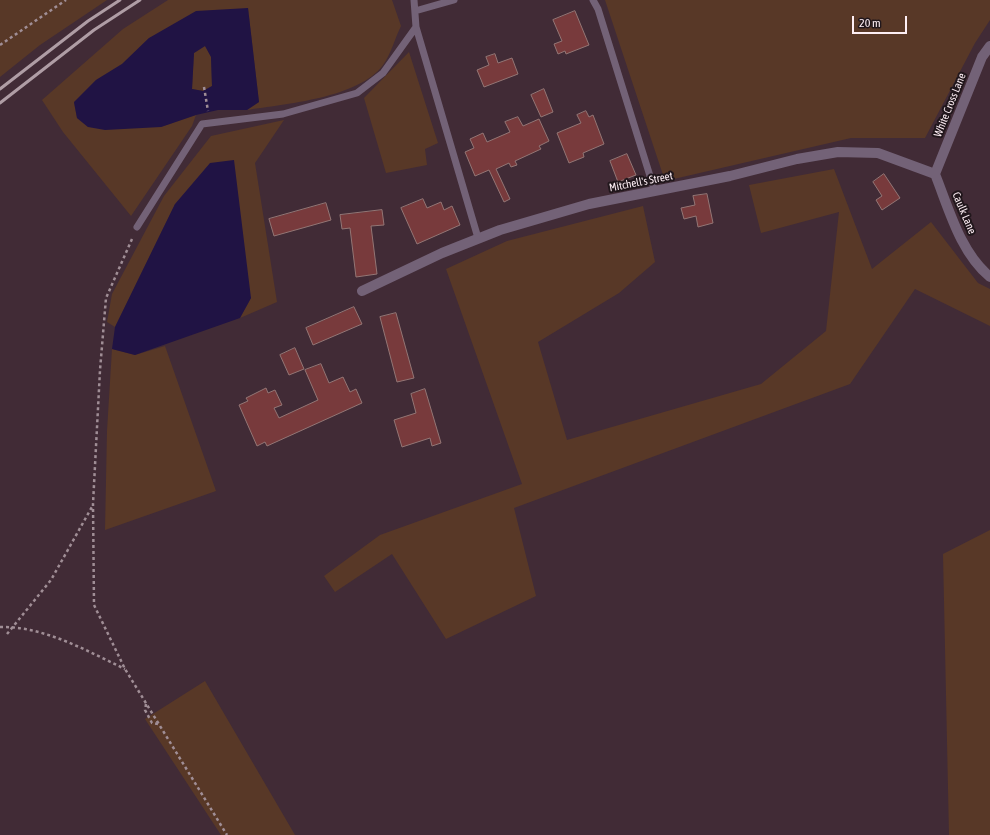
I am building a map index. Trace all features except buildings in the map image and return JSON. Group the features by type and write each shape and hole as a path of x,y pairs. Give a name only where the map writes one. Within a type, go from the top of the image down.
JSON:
{"street":[{"name":"White Cross Lane","path":"935,174 982,57 990,46"},
{"name":"Mitchell's Street","path":"362,291 478,238 500,230 588,204 730,176 797,159 838,152 878,153 935,174"},
{"name":"Caulk Lane","path":"935,174 958,234 972,256 990,277"}],"lane":[{"path":"414,0 416,27 478,238"},
{"path":"415,11 454,0"},
{"path":"593,0 601,16 630,115 655,192"},
{"path":"137,227 202,124 284,114 357,94 383,73 416,27"}],"path":[{"path":"0,44 66,0"},
{"path":"204,88 209,113"},
{"path":"137,227 106,298 100,370 93,504 94,605 125,669 226,835"},
{"path":"7,634 51,580 93,504"},
{"path":"0,627 13,626 63,640 125,669"},
{"path":"146,704 145,710 152,723 159,724"}],"shaded area":[{"path":"0,0 107,0 40,45 0,77"},
{"path":"168,0 392,0 401,26 383,65 372,76 357,85 320,98 247,110 259,102 248,8 149,38 122,64 96,80 74,103 77,118 88,127 161,127 196,115 192,126 131,216 63,132 42,100 123,29"},
{"path":"605,0 990,0 990,20 975,43 925,138 851,138 665,181"},
{"path":"248,8 259,102 247,110 218,110 196,115 161,127 105,130 88,127 77,118 74,102 96,80 122,64 149,38 196,11","holes":["205,46 211,57 212,86 203,91 192,89 194,53"]},
{"path":"205,46 211,56 212,86 203,91 192,89 194,53"},
{"path":"409,52 438,143 425,149 427,165 386,173 364,98"},
{"path":"284,120 255,163 277,302 240,318 251,298 175,204 115,327 107,322 112,294 164,196 211,136"},
{"path":"234,160 251,298 240,318 135,355 112,349 115,327 175,204 210,163"},
{"path":"834,169 872,269 931,222 978,283 990,289 990,326 915,289 850,384 514,508 536,596 446,639 392,554 335,592 324,576 380,535 522,484 446,269 507,241 643,206 655,262 619,293 538,342 567,440 761,384 826,331 839,212 761,233 749,185"},
{"path":"165,346 216,491 105,530 107,431 112,349 135,355"},
{"path":"990,530 990,835 949,835 943,554"},
{"path":"205,681 295,835 221,835 145,719"}],"railway":[{"path":"0,89 88,21 120,0"},
{"path":"0,103 94,30 140,0"}]}
